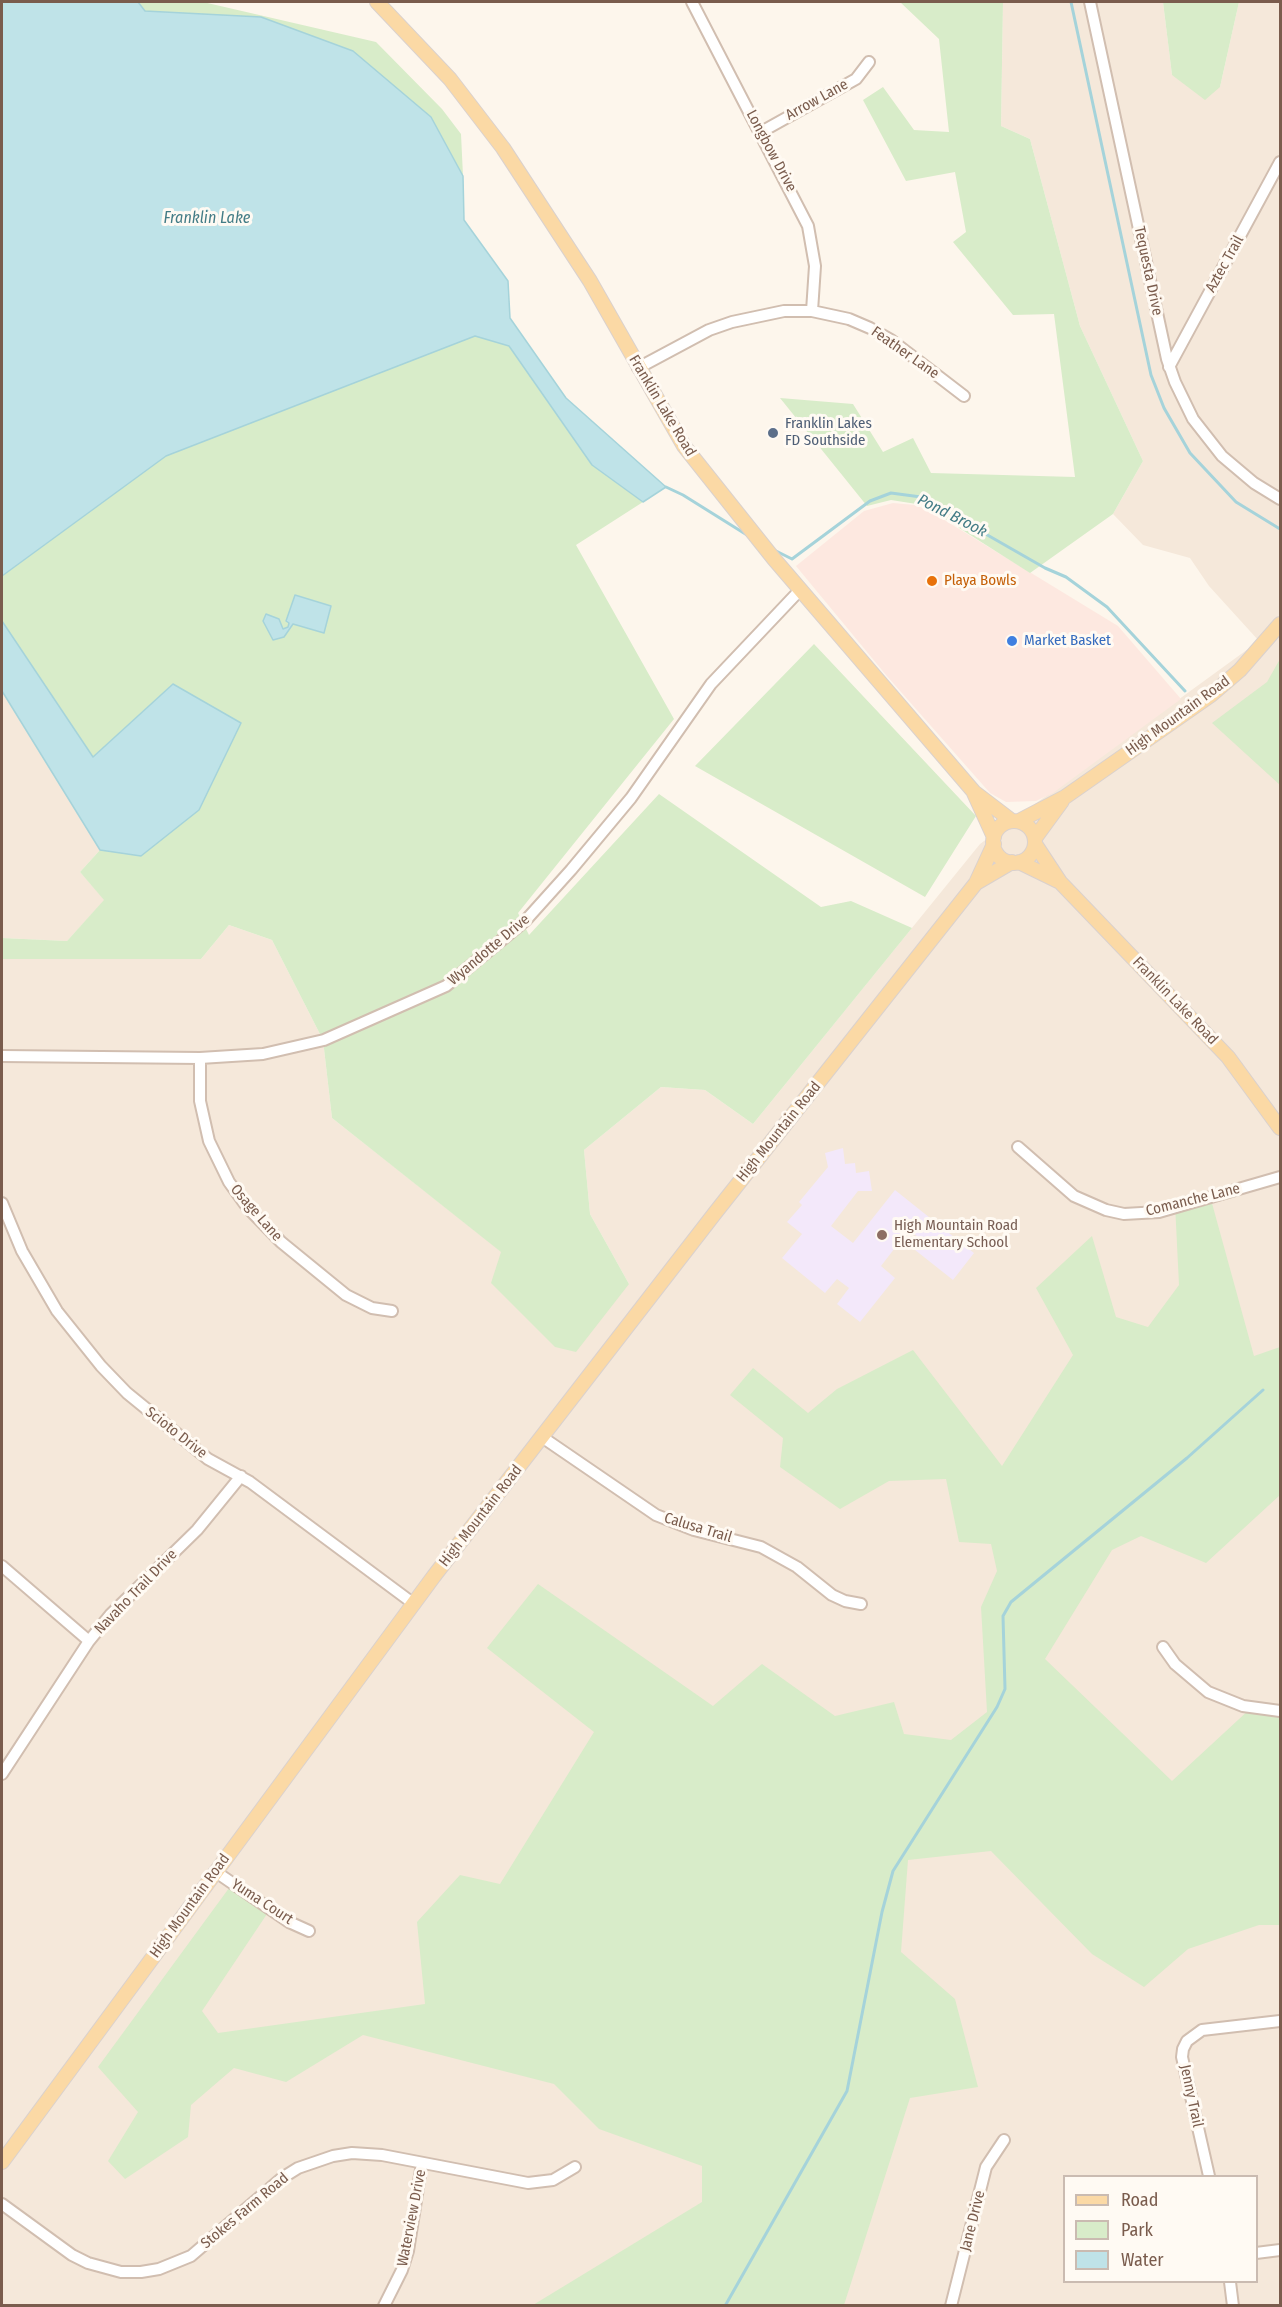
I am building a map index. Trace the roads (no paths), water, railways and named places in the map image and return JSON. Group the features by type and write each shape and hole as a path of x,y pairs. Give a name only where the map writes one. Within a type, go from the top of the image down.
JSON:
{"main road":[{"name":"Franklin Lake Road","path":"377,2 450,79 503,148 590,281 684,446 774,559 974,792 1016,821"},
{"name":"High Mountain Road","path":"1016,821 1065,797 1226,683 1281,624"},
{"name":"Franklin Lake Road","path":"974,792 994,841"},
{"name":"High Mountain Road","path":"1035,841 1065,797"},
{"path":"1016,821 1030,829 1035,841 1031,855 1016,862 1000,857 994,841 1001,826 1016,821"},
{"name":"High Mountain Road","path":"2,2162 414,1604 715,1213 976,883 994,841"},
{"name":"Franklin Lake Road","path":"1035,841 1060,882 1211,1038 1281,1128"},
{"name":"Franklin Lake Road","path":"1016,862 1060,882"},
{"name":"High Mountain Road","path":"976,883 1016,862"}],"street":[{"name":"Longbow Drive","path":"692,2 810,230 815,266 812,311"},
{"name":"Tequesta Drive","path":"1090,2 1169,367 1182,399 1209,441 1245,476 1281,499"},
{"name":"Arrow Lane","path":"761,132 856,79 869,62"},
{"name":"Aztec Trail","path":"1169,367 1281,162"},
{"name":"Feather Lane","path":"638,368 709,330 732,322 784,311 812,311 849,319 870,328 891,340 964,396"},
{"name":"Wyandotte Drive","path":"2,1056 200,1058 264,1054 324,1040 446,986 526,920 571,870 631,798 711,684 800,590"},
{"name":"Osage Lane","path":"200,1058 200,1101 209,1141 230,1182 247,1207 281,1242 346,1294 372,1308 392,1311"},
{"name":"Comanche Lane","path":"1018,1147 1074,1196 1106,1210 1124,1214 1159,1212 1281,1177"},
{"name":"Scioto Drive","path":"2,1203 39,1282 64,1321 101,1366 158,1421 208,1459 241,1476 414,1604"},
{"name":"Calusa Trail","path":"542,1437 656,1515 694,1530 761,1547 797,1567 832,1595 861,1604"},
{"name":"Navaho Trail Drive","path":"2,1774 89,1641 111,1614 197,1530 241,1476"},
{"path":"2,1566 89,1641"},
{"path":"1163,1647 1175,1664 1208,1692 1243,1706 1281,1711"},
{"name":"Yuma Court","path":"216,1872 289,1922 309,1931"},
{"name":"Jenny Trail","path":"1209,2175 1182,2057 1183,2049 1187,2041 1202,2030 1281,2021"},
{"name":"Jane Drive","path":"951,2306 986,2167 1004,2140"},
{"name":"Stokes Farm Road","path":"2,2204 72,2255 88,2263 121,2271 141,2272 159,2269 190,2256 282,2178 315,2161 352,2153 370,2153 528,2183 553,2180 575,2167"},
{"name":"Waterview Drive","path":"384,2306 402,2270 408,2252 422,2163"},
{"path":"1258,2253 1281,2250"},
{"path":"1230,2283 1233,2306"}],"water":[{"name":"Franklin Lake","path":"2,2 138,2 145,11 261,17 353,51 431,117 463,176 464,220 508,281 510,318 566,398 666,487 643,502 592,465 509,346 475,336 166,456 2,576"},
{"path":"295,595 331,606 324,633 293,624 284,637 273,640 263,621 266,614 279,619 283,629 288,627 289,623 286,621"},
{"path":"2,621 93,757 173,684 241,723 199,810 141,856 100,850 2,691"}],"waterway":[{"path":"1071,2 1151,375 1164,408 1190,453 1236,502 1280,529"},
{"name":"Pond Brook","path":"666,487 747,535"},
{"name":"Pond Brook","path":"774,550 792,559 870,501 891,493 921,497 1045,568 1066,577 1107,607 1185,691"},
{"path":"725,2306 847,2091 882,1912 893,1871 997,1707 1005,1689 1003,1616 1011,1602 1187,1458 1263,1390"}],"place":[{"name":"Franklin Lakes FD Southside","path":"773,433"},
{"name":"Playa Bowls","path":"932,581"},
{"name":"Market Basket","path":"1012,641"},
{"name":"High Mountain Road Elementary School","path":"882,1235"}]}
